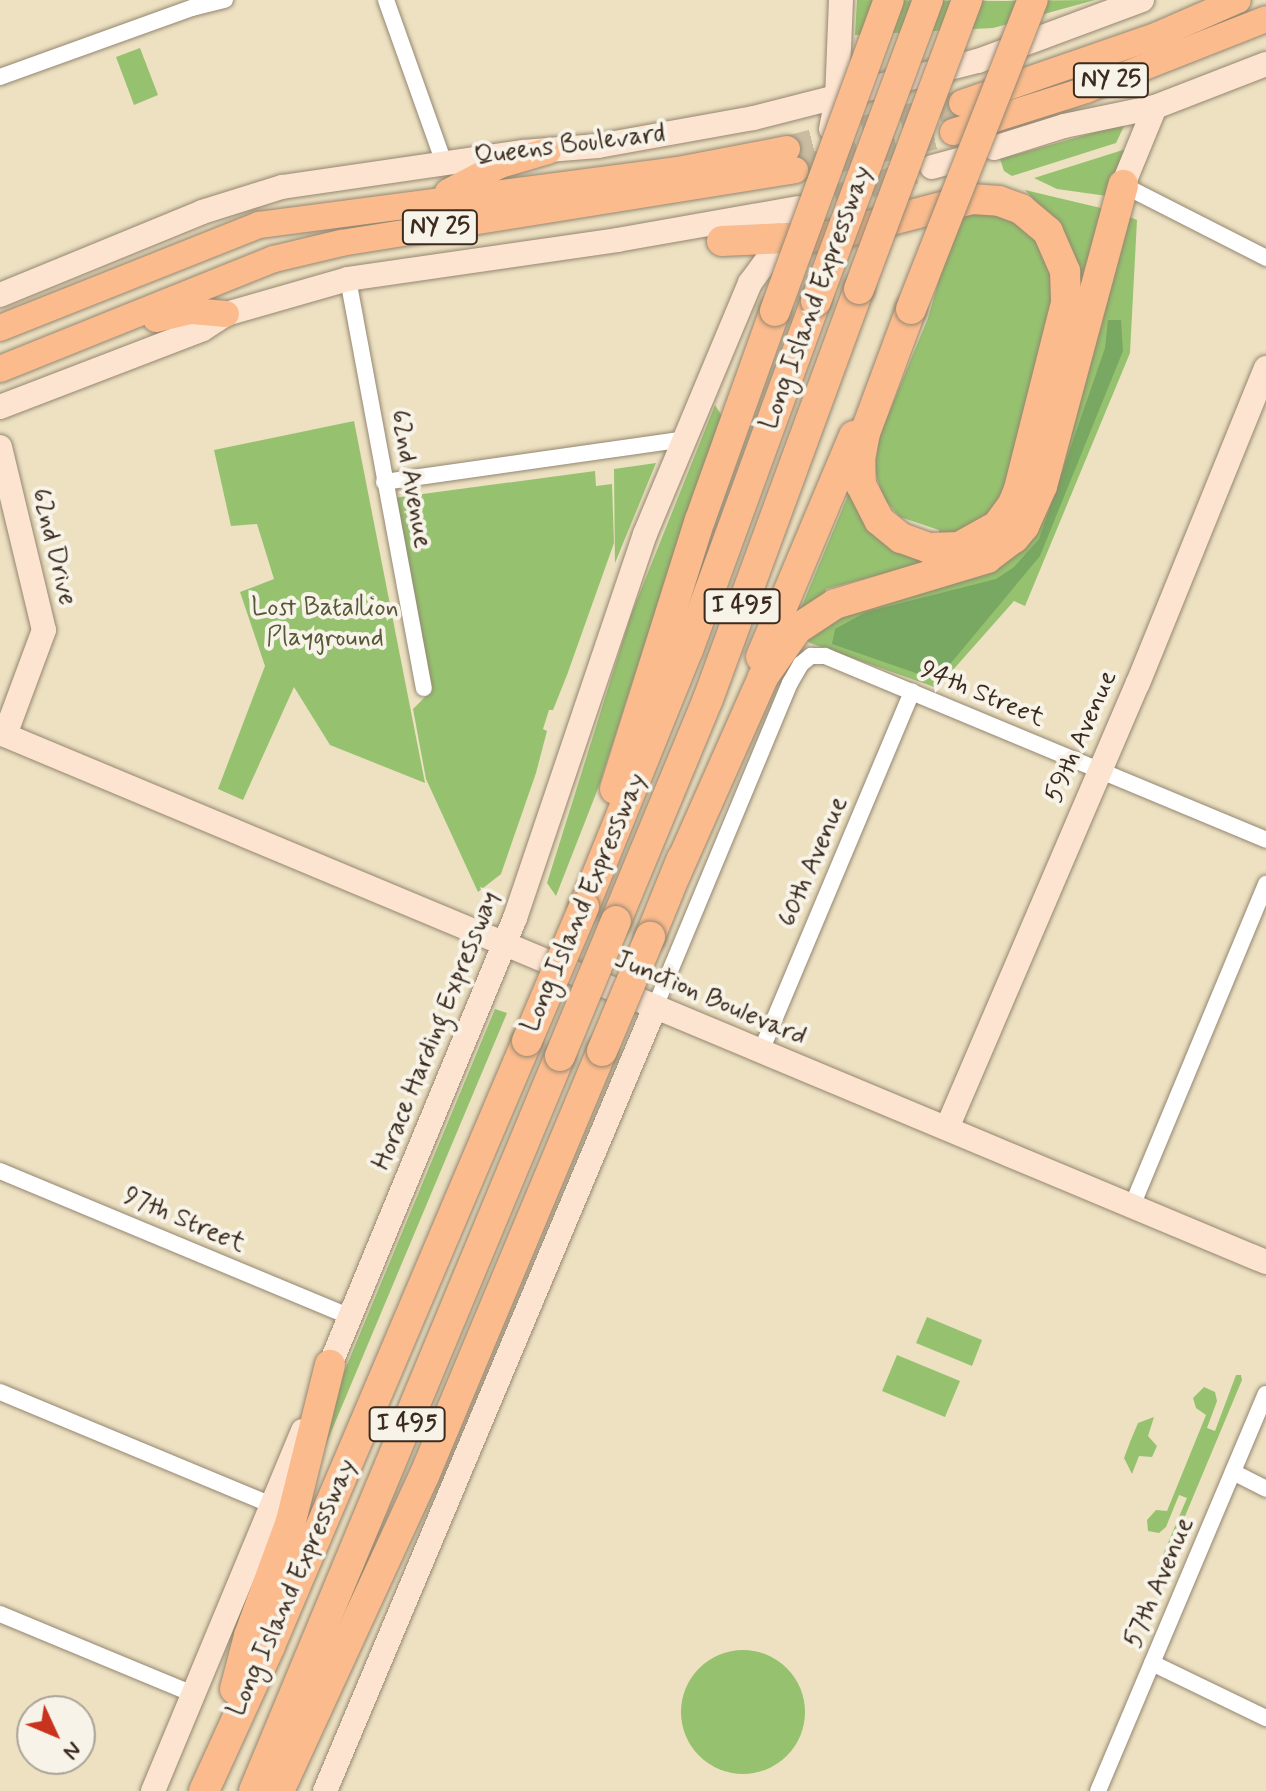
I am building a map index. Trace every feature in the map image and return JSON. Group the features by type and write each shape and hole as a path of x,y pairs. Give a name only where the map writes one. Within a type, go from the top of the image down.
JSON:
{"highway":[{"path":"612,839 616,782 651,664 889,0"},
{"name":"Long Island Expressway","path":"204,1791 270,1646 612,839 688,650 928,0"},
{"name":"Long Island Expressway","path":"254,1791 708,699 967,0"},
{"path":"722,241 830,236 941,205 986,199 1011,204 1030,215 1056,245 1065,271 1066,303 1019,489 1013,504 997,526 959,547 929,548 901,538 879,520 861,485 862,446 911,309 1033,0"},
{"path":"675,876 715,793 763,677 797,629 835,604 987,558 1014,538 1024,526 1038,498 1123,185"},
{"path":"279,1791 424,1476 650,937 805,550 875,384 900,340"},
{"path":"218,1759 249,1636 291,1521 330,1365"},
{"path":"300,1791 396,1557 424,1476"}],"main road":[{"name":"Horace Harding Expressway","path":"153,1791 505,943 553,813 623,590 750,283 784,238 812,189 837,99 841,0"},
{"name":"Queens Boulevard","path":"0,295 202,212 282,187 444,163 650,138 837,99 978,61 1142,0"},
{"name":"NY 25","path":"962,103 1158,35 1238,0"},
{"name":"NY 25","path":"953,132 1086,90 1266,19"},
{"path":"994,148 1064,126 1155,107 1266,64"},
{"path":"1123,185 1155,107"},
{"path":"429,202 500,165 548,151"},
{"name":"Queens Boulevard","path":"0,328 259,225 678,170 791,160 274,259 0,369"},
{"path":"932,167 958,160"},
{"path":"0,407 203,329 226,314 348,279 617,240 798,208"},
{"path":"617,240 722,241 744,255 750,283"},
{"path":"98,332 192,311 226,314"},
{"name":"59th Avenue","path":"947,1128 1098,769 1138,683 1266,368"},
{"name":"62nd Drive","path":"0,447 44,630 2,739"},
{"name":"Junction Boulevard","path":"2,739 505,943 1266,1262"},
{"path":"325,1791 655,1007"}],"street":[{"path":"0,77 192,8 225,0"},
{"path":"386,0 444,163"},
{"path":"1123,185 1266,258"},
{"name":"62nd Avenue","path":"348,279 373,399 384,482 424,688"},
{"path":"384,482 686,439"},
{"name":"94th Street","path":"655,1007 790,683 801,664 811,656 825,656 912,691 1266,840"},
{"name":"60th Avenue","path":"761,1051 912,691"},
{"path":"1132,1206 1266,884"},
{"name":"97th Street","path":"0,1171 349,1316"},
{"path":"0,1392 272,1505"},
{"name":"57th Avenue","path":"1098,1791 1266,1394"},
{"path":"1233,1472 1266,1489"},
{"path":"0,1614 193,1694"},
{"path":"1152,1663 1266,1718"}],"green space":[{"path":"857,0 1095,0 993,28 855,35"},
{"path":"140,48 158,95 134,105 116,57"},
{"path":"1125,124 1116,143 1012,176 1004,171 1000,159"},
{"path":"1126,149 1107,196 1057,189 1034,178"},
{"path":"1025,190 1105,209 1080,288 1047,214"},
{"path":"988,209 1039,233 1060,294 1019,472 979,529 939,536 939,530 900,517 883,498 875,471 878,439 928,318 957,216"},
{"path":"1127,216 1137,220 1130,353 1025,606 1014,601 937,688 810,643 804,638 820,624 982,573"},
{"path":"1108,320 1121,320 1123,351 1040,556 941,675 933,679 832,644 835,629 866,612 996,579 1014,567 1039,539 1105,348"},
{"path":"715,405 722,416 694,491 599,786 556,896 547,883 631,615"},
{"name":"Lost Batallion Playground","path":"354,421 425,783 330,745 294,687 243,800 218,789 265,666 240,592 274,579 257,524 231,526 214,450"},
{"path":"656,463 615,563 614,469"},
{"path":"595,471 596,486 612,484 614,543 567,675 553,710 549,710 536,773 501,874 478,892 426,779 413,709 430,692 393,498"},
{"path":"849,493 943,558 826,589 823,601 807,612 801,608"},
{"path":"495,1009 507,1013 321,1456 344,1372"},
{"path":"927,1317 982,1340 972,1366 916,1343"},
{"path":"897,1355 960,1381 945,1417 882,1391"},
{"path":"1236,1375 1241,1375 1242,1380 1165,1564 1158,1566 1187,1498 1179,1495 1166,1527 1159,1533 1148,1531 1147,1520 1156,1510 1167,1511 1206,1415 1196,1408 1193,1398 1204,1387 1215,1392 1217,1401 1207,1428 1215,1431"},
{"path":"1154,1417 1148,1436 1157,1446 1152,1457 1139,1456 1132,1474 1124,1458 1130,1442 1138,1423"},
{"path":"743,1650 767,1655 787,1668 800,1688 805,1712 800,1736 787,1756 767,1769 743,1774 719,1769 699,1756 686,1736 681,1712 686,1688 699,1668 719,1655"}],"tunnel":[{"path":"787,149 962,103"},
{"path":"795,170 953,132"},
{"path":"801,208 914,172"}]}
